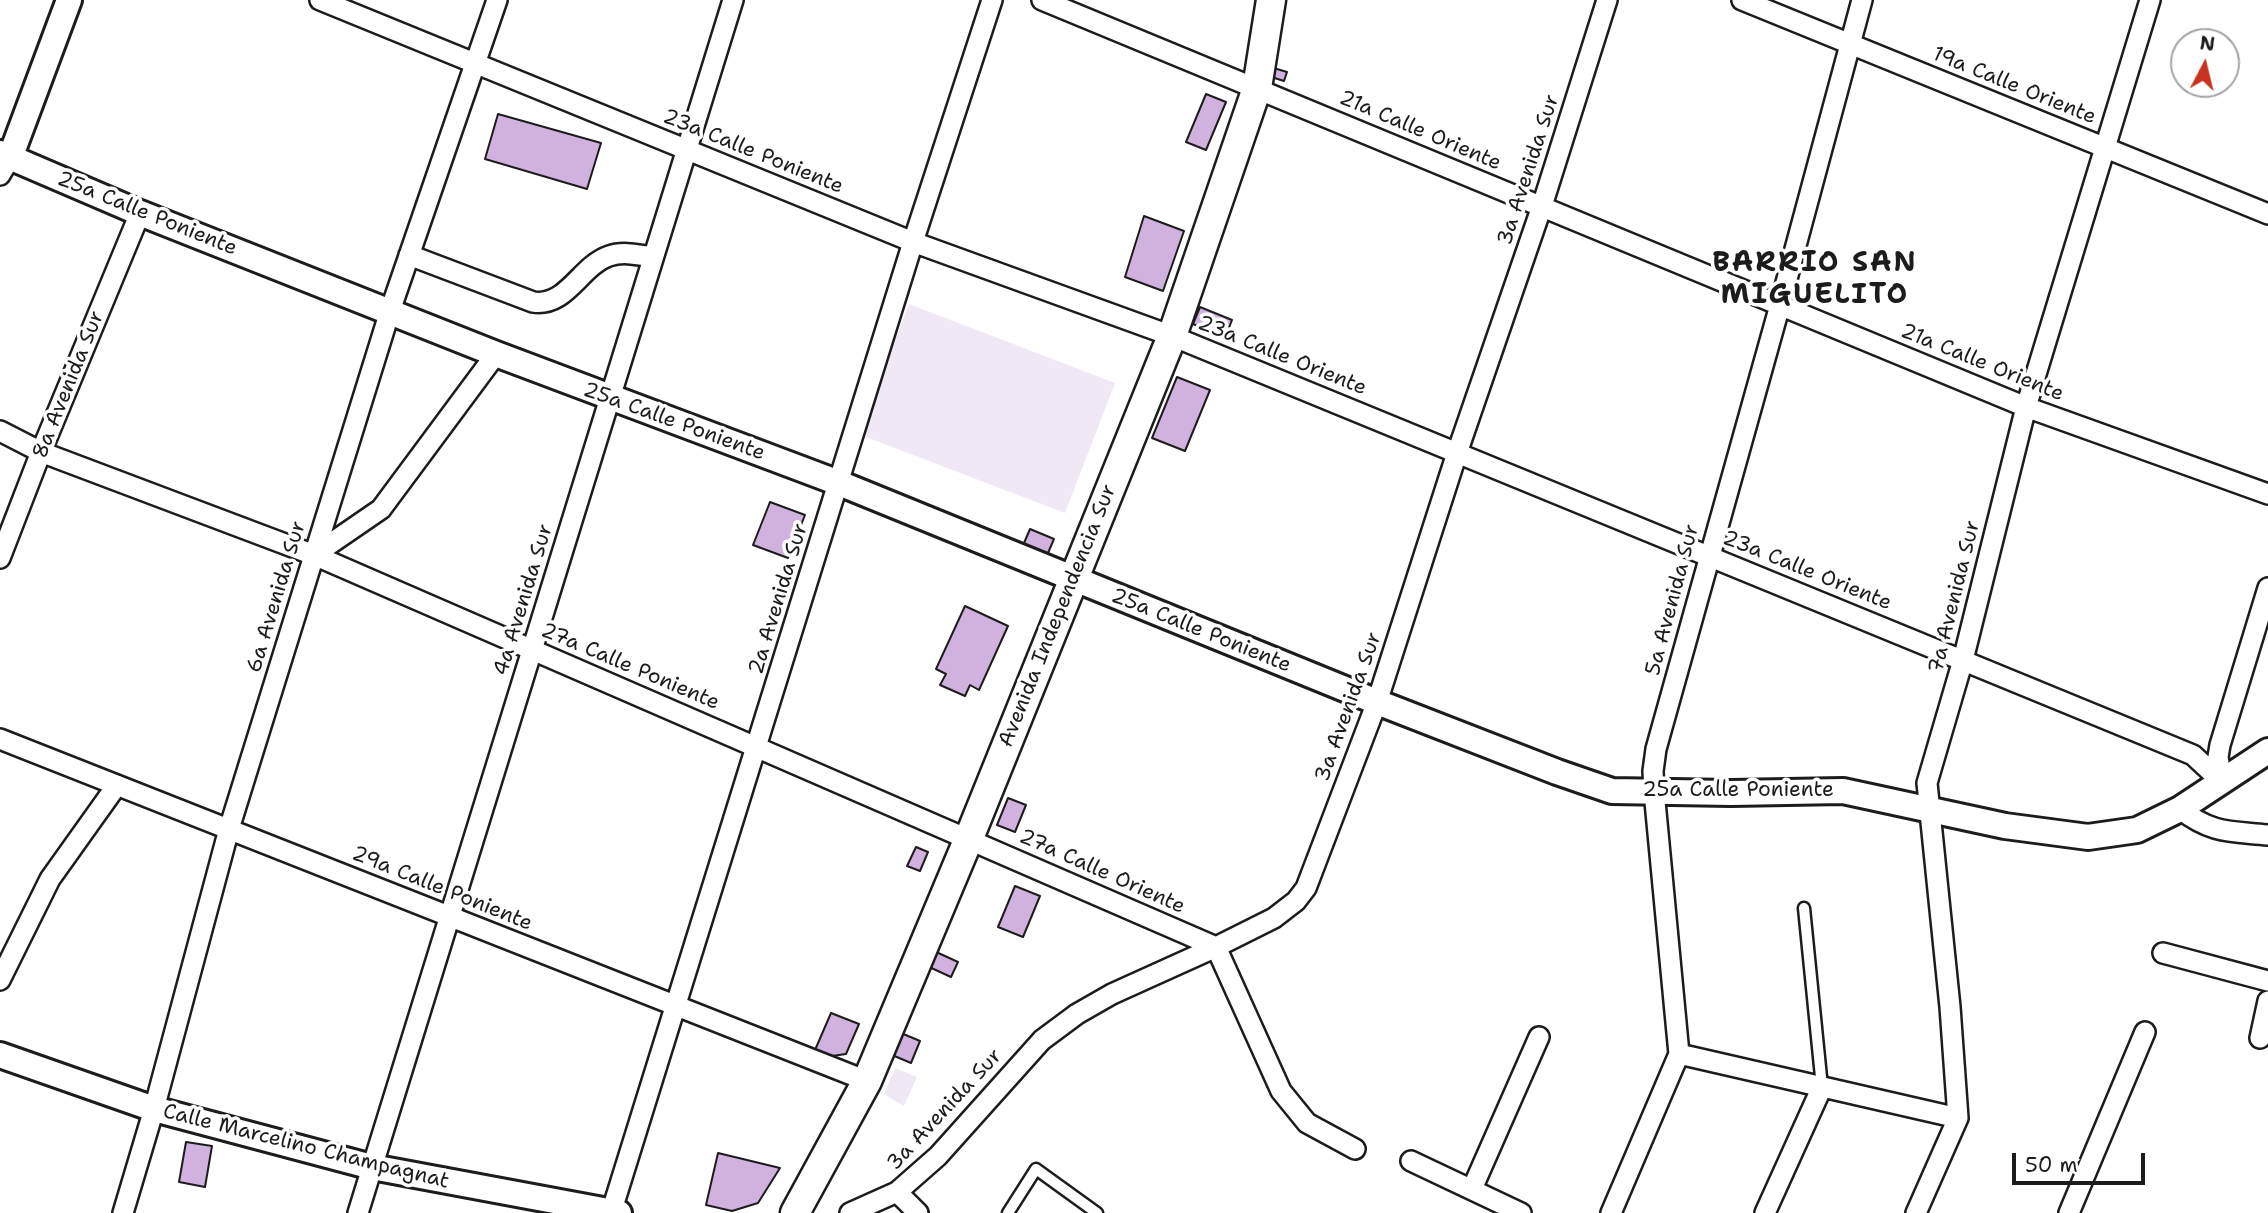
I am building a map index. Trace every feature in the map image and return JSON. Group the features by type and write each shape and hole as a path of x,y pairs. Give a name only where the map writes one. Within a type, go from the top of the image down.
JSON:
{"main road":[{"name":"Avenida Independencia Sur","path":"794,1213 867,1081 969,838 1172,336 1257,88 1271,0"}],"street":[{"path":"3,162 69,0"},
{"name":"23a Calle Poniente","path":"320,0 913,242 1172,336"},
{"name":"6a Avenida Sur","path":"122,1213 154,1109 229,830 314,555 390,311 497,0"},
{"name":"4a Avenida Sur","path":"358,1213 733,0"},
{"name":"2a Avenida Sur","path":"614,1213 913,242 992,0"},
{"name":"21a Calle Oriente","path":"1042,0 2026,407 2268,494"},
{"name":"3a Avenida Sur","path":"850,1213 897,1192 938,1156 1042,1040 1077,1014 1112,994 1274,918 1296,901 1306,888 1377,702 1457,453 1542,206 1607,0"},
{"name":"19a Calle Oriente","path":"1742,0 2268,214"},
{"name":"5a Avenida Sur","path":"1611,1213 1679,1054 1654,792 1656,749 1862,0"},
{"name":"7a Avenida Sur","path":"1916,1213 1958,1118 1950,1007 1928,808 1928,776 1963,660 2026,407 2150,0"},
{"name":"25a Calle Poniente","path":"3,162 140,213 610,398 839,483 1072,580 1591,785 1623,792 1843,791 2005,826 2088,837 2137,830 2180,809 2268,751"},
{"name":"8a Avenida Sur","path":"0,558 140,213"},
{"path":"409,256 544,304 555,300 595,264 609,256 623,253 653,257"},
{"name":"23a Calle Oriente","path":"1172,336 2193,755 2222,782"},
{"path":"314,555 381,509 496,354"},
{"name":"27a Calle Poniente","path":"0,431 41,452 314,555 969,838"},
{"path":"2222,782 2218,757 2220,745 2268,588"},
{"name":"29a Calle Poniente","path":"0,739 867,1081"},
{"path":"0,980 50,878 117,785"},
{"path":"2180,809 2202,825 2214,829 2268,835"},
{"name":"27a Calle Oriente","path":"969,838 1216,947"},
{"path":"1216,947 1281,1091 1307,1123 1355,1149"},
{"path":"2163,953 2268,981"},
{"path":"2260,1038 2268,1001"},
{"path":"2069,1213 2144,1032"},
{"path":"1472,1189 1539,1037"},
{"path":"1679,1054 1958,1118"},
{"name":"Calle Marcelino Champagnat","path":"0,1055 154,1109 372,1167 614,1213"},
{"path":"1765,1213 1822,1087"},
{"path":"1411,1161 1521,1213"},
{"path":"897,1192 918,1213"}],"lane":[{"path":"1804,908 1822,1087"},
{"path":"1008,1213 1036,1169 1097,1213"}],"shaded area":[{"path":"909,304 1115,383 1065,513 858,434"},
{"path":"895,1068 917,1077 904,1106 884,1094"}],"building":[{"path":"1267,66 1287,72 1284,81 1265,75"},
{"path":"1206,94 1226,102 1206,150 1186,142"},
{"path":"498,114 601,143 587,189 485,159"},
{"path":"1144,216 1184,231 1163,291 1125,277"},
{"path":"1200,307 1232,320 1225,338 1193,324"},
{"path":"1177,377 1210,390 1185,451 1152,438"},
{"path":"770,502 805,515 788,558 753,545"},
{"path":"1030,529 1054,539 1045,560 1021,550"},
{"path":"965,606 1008,626 979,690 970,685 965,696 940,685 946,674 936,669"},
{"path":"1008,798 1026,805 1015,832 997,825"},
{"path":"916,847 928,852 920,871 907,866"},
{"path":"1015,886 1040,896 1023,937 998,927"},
{"path":"934,951 958,962 951,977 927,966"},
{"path":"831,1013 859,1024 846,1054 832,1056 815,1050"},
{"path":"901,1033 920,1041 911,1063 892,1055"},
{"path":"186,1142 212,1146 205,1187 179,1182"},
{"path":"718,1153 780,1168 758,1203 732,1211 706,1205"}],"district":[{"name":"BARRIO SAN MIGUELITO","path":"1815,280"}]}
